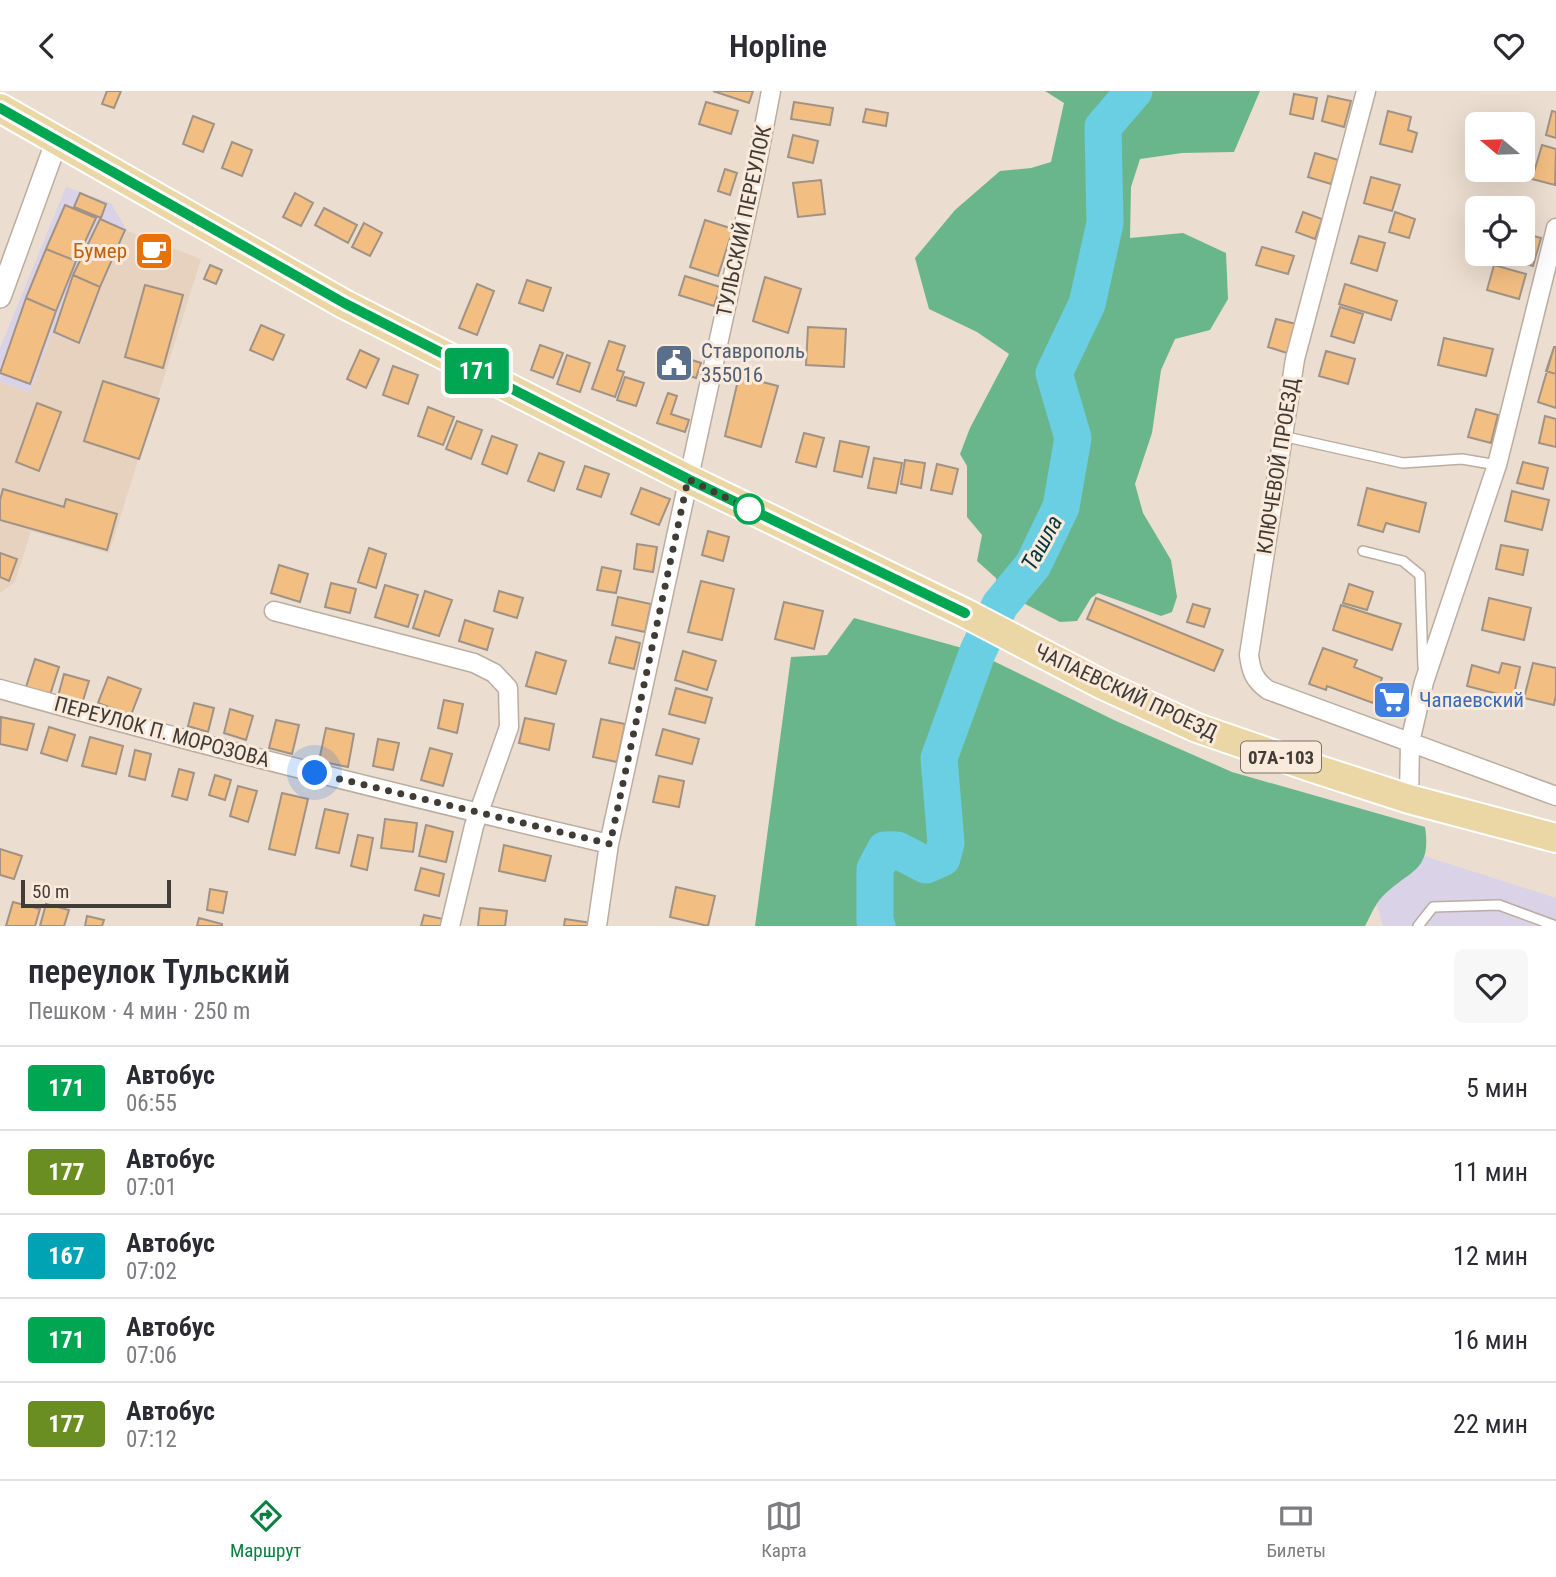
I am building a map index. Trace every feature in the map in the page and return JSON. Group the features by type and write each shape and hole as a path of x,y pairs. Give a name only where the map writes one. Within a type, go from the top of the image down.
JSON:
{"main road":[{"name":"07А-103","path":"0,108 344,303 688,479"},
{"name":"ЧАПАЕВСКИЙ ПРОЕЗД","path":"688,479 965,613 1103,685 1197,728 1409,799 1556,838"}],"street":[{"name":"ТУЛЬСКИЙ ПЕРЕУЛОК","path":"597,926 610,844 771,91"},
{"name":"КЛЮЧЕВОЙ ПРОЕЗД","path":"1366,91 1295,359 1249,655 1251,671 1258,683 1268,690 1556,796"},
{"path":"0,297 57,140"},
{"path":"1409,799 1410,741 1424,683 1497,465 1556,229"},
{"path":"274,611 474,663 495,673 508,688 509,727 478,813 450,926"},
{"name":"ПЕРЕУЛОК П. МОРОЗОВА","path":"0,689 361,785 421,797 610,844"}],"lane":[{"path":"1282,436 1403,463 1462,459 1497,465"},
{"path":"1363,551 1403,561 1420,575 1424,683"},
{"path":"1418,926 1433,907 1499,905 1556,926"}],"shaded area":[{"path":"66,187 111,203 127,231 101,288 81,345 52,333 30,393 0,382 0,348"},
{"path":"127,231 201,259 109,553 31,531 15,582 0,593 0,382 30,393 52,333 81,345 101,288"},
{"path":"1421,855 1556,898 1556,926 1383,926 1375,898"}],"green space":[{"path":"1045,91 1260,91 1234,152 1182,153 1140,159 1131,187 1130,238 1183,233 1226,253 1228,299 1210,330 1175,339 1161,370 1152,433 1135,484 1143,513 1171,560 1177,597 1172,612 1161,616 1098,593 1091,598 1077,621 1060,622 998,590 996,578 977,561 982,535 967,517 967,466 960,454 970,428 1009,354 977,332 929,309 915,258 955,210 1000,171 1031,168 1051,162 1064,103"},
{"path":"854,618 973,651 1116,721 1232,772 1425,827 1426,842 1422,862 1382,897 1365,926 755,926 791,657 827,655"}],"building":[{"path":"107,91 121,91 114,108 102,104"},
{"path":"713,91 753,91 749,103"},
{"path":"1294,94 1317,98 1313,119 1290,114"},
{"path":"1328,96 1351,101 1344,127 1322,121"},
{"path":"706,102 738,111 731,134 699,124"},
{"path":"794,102 833,108 830,125 791,119"},
{"path":"866,109 888,113 886,126 863,122"},
{"path":"1388,111 1411,117 1408,130 1417,133 1412,152 1380,144"},
{"path":"1552,111 1556,112 1556,138 1546,135"},
{"path":"193,116 214,124 203,152 183,144"},
{"path":"793,135 818,141 813,163 788,157"},
{"path":"232,142 252,150 242,176 222,168"},
{"path":"1542,145 1556,149 1555,185 1535,180 1535,169"},
{"path":"1315,153 1338,160 1331,184 1308,177"},
{"path":"725,169 737,173 730,195 718,191"},
{"path":"1371,177 1400,185 1392,211 1364,203"},
{"path":"821,180 825,214 798,217 793,183"},
{"path":"80,193 106,204 101,218 74,207"},
{"path":"295,193 313,203 301,226 283,217"},
{"path":"65,205 96,218 76,261 46,249"},
{"path":"324,208 357,225 348,243 315,225"},
{"path":"1303,212 1322,219 1315,239 1296,232"},
{"path":"1395,212 1415,219 1409,238 1389,232"},
{"path":"100,219 125,230 100,287 73,275"},
{"path":"705,220 733,229 718,276 690,267"},
{"path":"364,223 382,233 370,256 352,247"},
{"path":"146,235 170,244 163,261 140,251"},
{"path":"1359,236 1385,243 1377,271 1351,263"},
{"path":"1535,236 1541,238 1535,259"},
{"path":"1262,247 1294,256 1288,274 1256,265"},
{"path":"46,249 76,261 56,311 26,298"},
{"path":"210,265 222,270 216,284 204,279"},
{"path":"1494,266 1526,274 1519,299 1487,290"},
{"path":"73,275 100,287 79,343 54,332"},
{"path":"685,276 720,287 714,306 679,295"},
{"path":"765,277 801,289 788,333 753,321"},
{"path":"527,280 551,288 543,311 519,303"},
{"path":"477,284 494,291 477,335 459,328"},
{"path":"1345,284 1397,301 1391,320 1339,304"},
{"path":"145,285 183,295 163,368 125,357"},
{"path":"26,298 56,311 30,384 0,373"},
{"path":"1340,307 1363,314 1354,343 1331,336"},
{"path":"1276,319 1296,324 1287,353 1268,347"},
{"path":"261,325 284,335 273,360 250,350"},
{"path":"808,327 846,329 844,367 806,365"},
{"path":"1444,338 1493,349 1486,376 1438,365"},
{"path":"609,341 625,346 617,370 624,372 615,397 592,389"},
{"path":"540,345 563,353 553,378 531,370"},
{"path":"1556,347 1556,408 1538,402"},
{"path":"1556,347 1556,374 1546,371"},
{"path":"360,350 379,359 366,388 347,379"},
{"path":"664,351 701,363 696,378 659,367"},
{"path":"1326,351 1355,359 1348,384 1319,376"},
{"path":"567,355 590,363 580,392 557,384"},
{"path":"393,366 418,375 408,404 383,395"},
{"path":"739,376 778,386 761,447 725,436"},
{"path":"625,377 644,383 636,406 617,400"},
{"path":"103,381 159,399 139,459 84,441"},
{"path":"668,393 677,396 671,414 689,420 685,432 657,423"},
{"path":"37,403 61,412 39,471 16,462"},
{"path":"428,407 454,417 443,445 418,436"},
{"path":"1476,409 1498,415 1491,443 1468,437"},
{"path":"1545,416 1556,419 1556,447 1539,443"},
{"path":"457,421 482,430 471,459 446,449"},
{"path":"804,433 824,438 816,467 796,462"},
{"path":"492,436 517,445 507,474 482,464"},
{"path":"840,441 869,447 862,477 834,471"},
{"path":"539,453 564,462 554,491 528,481"},
{"path":"874,458 902,463 896,493 868,488"},
{"path":"905,460 925,463 921,488 901,484"},
{"path":"1523,462 1548,468 1543,489 1517,483"},
{"path":"937,464 958,469 952,494 931,490"},
{"path":"585,466 609,474 601,497 577,489"},
{"path":"641,488 670,499 659,525 631,514"},
{"path":"1367,488 1426,503 1419,532 1386,523 1383,532 1358,525"},
{"path":"3,489 64,507 66,499 117,514 107,550 0,520"},
{"path":"1512,491 1549,500 1542,530 1505,521"},
{"path":"708,531 729,537 723,561 702,555"},
{"path":"637,544 657,547 653,572 634,569"},
{"path":"1501,545 1528,550 1523,575 1496,569"},
{"path":"369,548 386,554 376,588 358,582"},
{"path":"0,553 17,559 9,581 0,577"},
{"path":"279,565 308,574 300,602 271,593"},
{"path":"602,567 621,571 616,593 597,590"},
{"path":"701,581 734,589 722,640 688,632"},
{"path":"331,583 356,589 350,613 325,607"},
{"path":"1349,584 1373,592 1367,610 1343,603"},
{"path":"385,585 418,595 408,627 375,617"},
{"path":"425,591 452,600 439,636 413,628"},
{"path":"499,591 523,598 517,618 494,611"},
{"path":"618,597 651,604 645,632 612,625"},
{"path":"1096,598 1223,650 1214,671 1087,619"},
{"path":"1489,598 1531,608 1524,640 1482,630"},
{"path":"784,602 823,611 814,649 775,639"},
{"path":"1193,604 1210,609 1204,627 1187,622"},
{"path":"1341,605 1401,624 1392,650 1333,630"},
{"path":"465,620 493,629 487,650 459,641"},
{"path":"616,637 640,643 634,669 609,663"},
{"path":"1323,648 1357,660 1354,667 1382,678 1373,703 1327,686 1326,690 1309,684"},
{"path":"683,651 716,661 707,690 675,680"},
{"path":"536,652 566,661 556,694 526,686"},
{"path":"35,659 59,667 50,695 26,687"},
{"path":"1502,663 1520,667 1513,698 1467,686 1472,665 1499,673"},
{"path":"1533,663 1556,668 1554,705 1524,698"},
{"path":"64,674 89,681 81,707 57,700"},
{"path":"108,677 141,689 131,715 98,703"},
{"path":"676,688 712,698 705,723 669,714"},
{"path":"444,700 463,704 457,733 438,728"},
{"path":"194,703 214,708 208,732 188,726"},
{"path":"230,709 253,716 246,740 224,733"},
{"path":"1,717 34,724 27,750 0,744"},
{"path":"525,718 554,724 549,750 519,743"},
{"path":"601,719 625,724 617,762 593,757"},
{"path":"276,720 299,725 292,754 269,748"},
{"path":"49,727 75,735 67,761 41,753"},
{"path":"326,728 354,734 348,767 319,761"},
{"path":"663,729 699,739 692,764 656,755"},
{"path":"90,737 123,746 116,774 82,766"},
{"path":"378,739 399,743 393,770 373,766"},
{"path":"430,748 452,754 443,786 421,780"},
{"path":"135,750 151,754 145,780 129,776"},
{"path":"179,769 194,773 187,800 172,796"},
{"path":"215,775 231,780 225,800 209,795"},
{"path":"659,776 684,781 679,807 653,802"},
{"path":"238,786 257,791 248,822 230,816"},
{"path":"282,793 308,799 295,855 269,849"},
{"path":"325,809 348,814 339,853 316,848"},
{"path":"385,819 417,823 413,852 381,848"},
{"path":"426,825 453,832 446,862 419,856"},
{"path":"358,835 373,838 367,870 351,866"},
{"path":"504,845 551,856 545,881 499,871"},
{"path":"0,849 22,856 14,879 0,875"},
{"path":"421,868 444,874 439,896 415,890"},
{"path":"676,887 715,896 708,926 670,917"},
{"path":"210,889 227,892 223,913 207,910"},
{"path":"13,902 40,909 35,926 6,926"},
{"path":"46,904 69,910 64,926 40,926"},
{"path":"480,908 507,911 505,926 478,926"},
{"path":"424,915 443,919 441,926 421,926"},
{"path":"87,916 104,920 102,926 85,926"},
{"path":"199,918 222,924 222,926 197,926"},
{"path":"565,919 592,923 591,926 564,926"}],"waterway":[{"name":"Ташла","path":"877,926 875,869 885,850 897,850 926,865 942,858 946,843 939,758 978,651 1000,605 1033,565 1061,507 1073,438 1054,373 1087,304 1105,223 1103,127 1134,91"}],"bus line":[{"name":"171","path":"0,108 344,303 688,479 965,613"}],"place":[{"name":"Бумер","path":"154,251"},
{"name":"Ставрополь 355016","path":"674,363"},
{"name":"Чапаевский","path":"1392,700"}],"route":[{"path":"315,773 610,844 688,479 749,509"}]}
